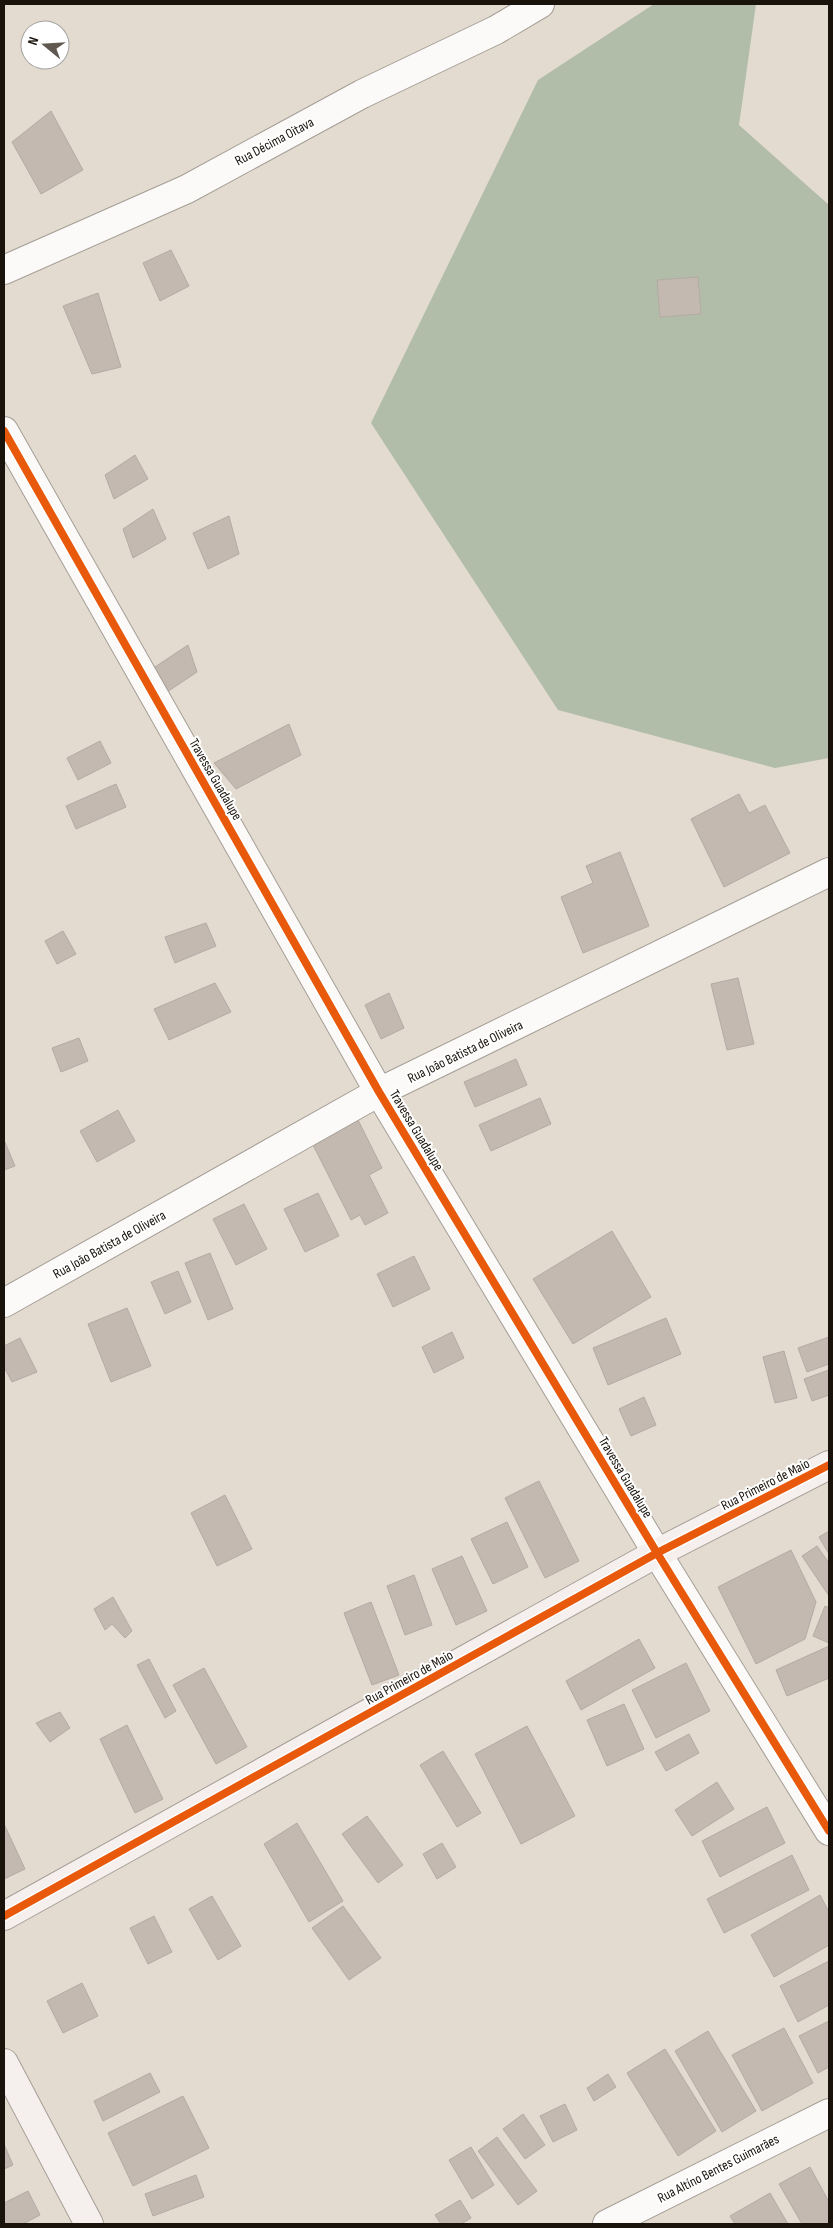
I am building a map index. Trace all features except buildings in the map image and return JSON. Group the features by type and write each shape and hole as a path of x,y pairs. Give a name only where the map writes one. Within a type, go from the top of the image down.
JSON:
{"street":[{"name":"Rua Décima Oitava","path":"4,270 187,189 362,94 496,30 540,4"},
{"name":"Travessa Guadalupe","path":"4,431 379,1092 657,1553 829,1831"},
{"name":"Rua João Batista de Oliveira","path":"4,1302 379,1092 829,872"},
{"name":"Rua Primeiro de Maio","path":"4,1916 657,1553 829,1465"},
{"path":"4,2063 89,2224"},
{"name":"Rua Altíno Bentes Guimarães","path":"607,2224 829,2113"}],"green space":[{"path":"654,4 756,4 739,125 829,205 829,758 775,768 558,710 371,423 538,80"}],"cycle path":[{"path":"4,431 379,1092 657,1553 829,1831"},
{"path":"4,1916 657,1553 829,1465"}]}
